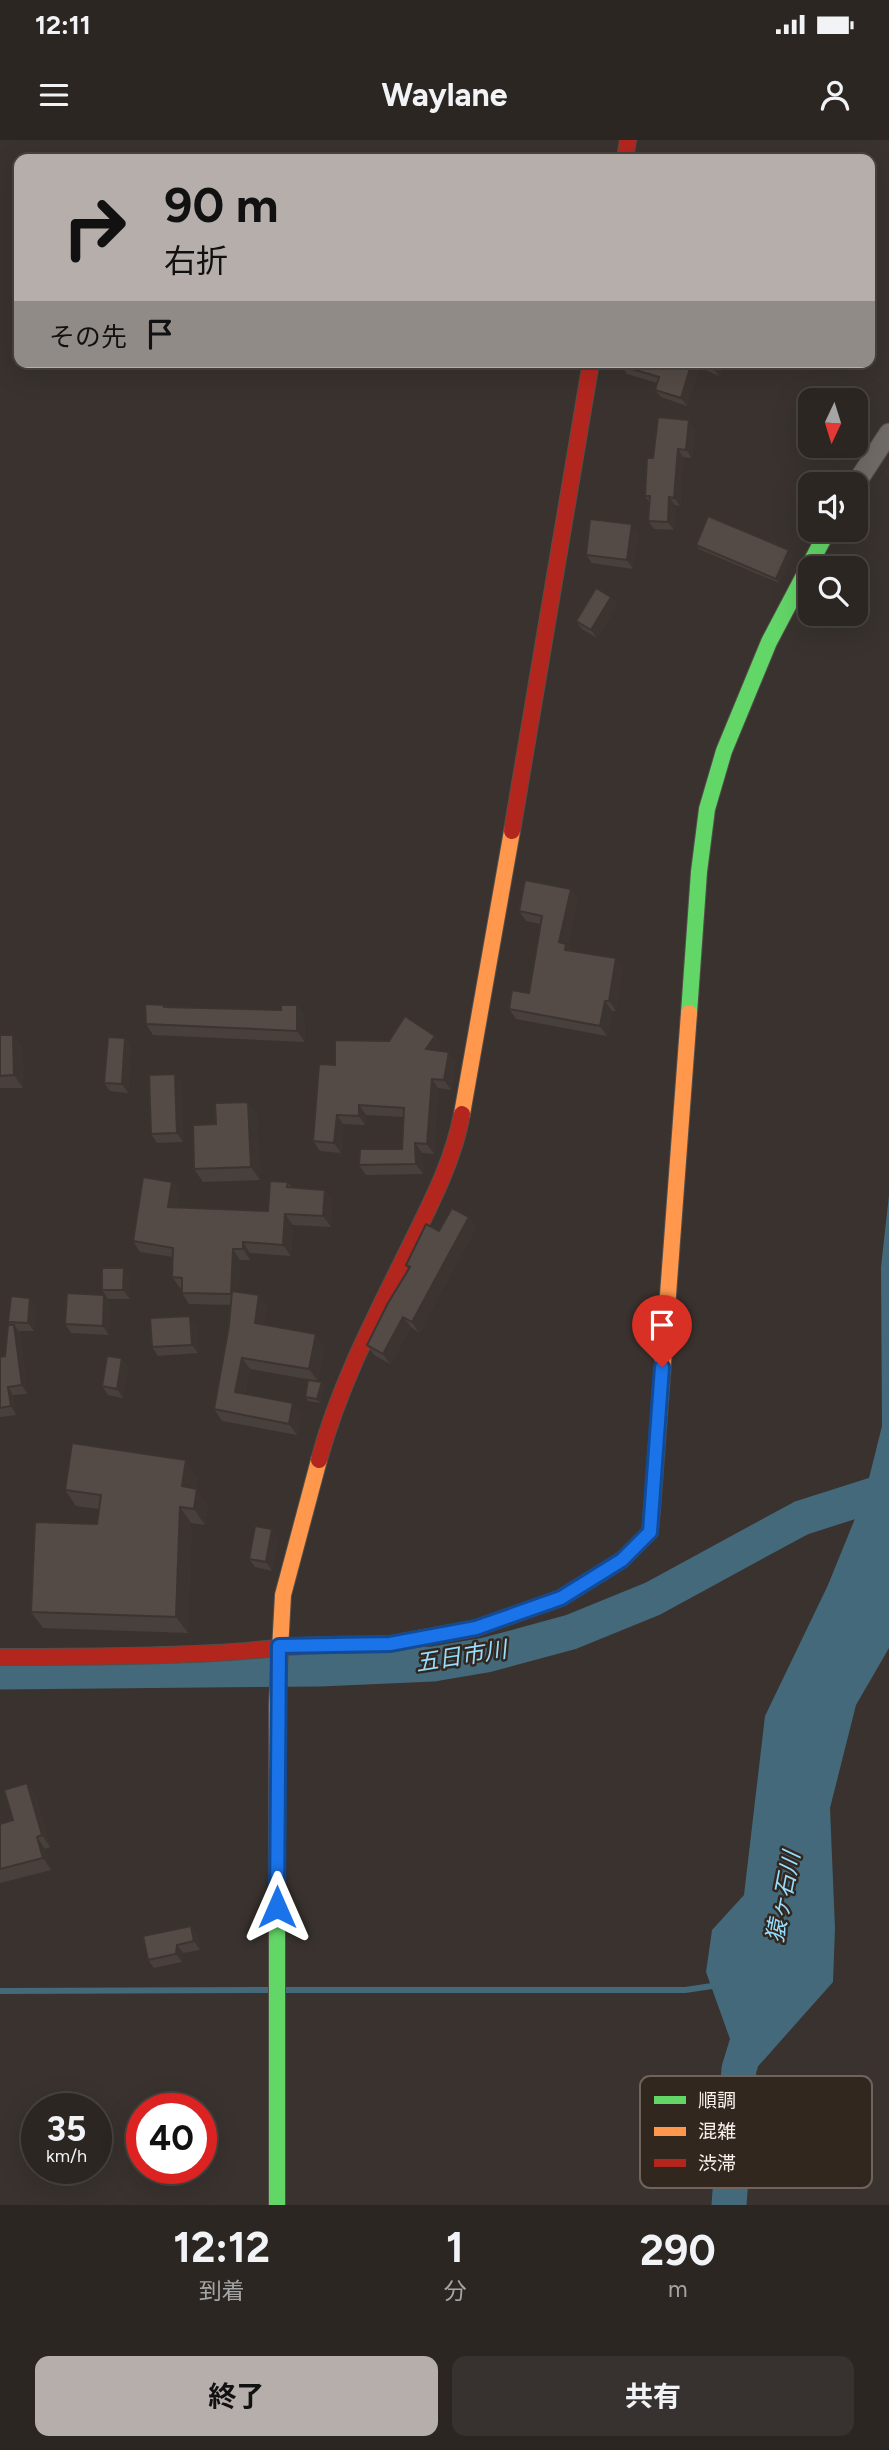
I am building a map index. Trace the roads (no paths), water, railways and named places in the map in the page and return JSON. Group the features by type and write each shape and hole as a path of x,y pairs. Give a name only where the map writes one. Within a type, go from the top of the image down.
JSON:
{"street":[{"path":"277,2205 277,1705 283,1595 328,1427 356,1356 443,1178 460,1119 484,1000 590,368"},
{"path":"864,472 889,433"},
{"path":"0,1657 279,1651 390,1644 476,1628 561,1598 622,1560 650,1532 699,872 707,809 724,751 769,642 822,542"}],"water":[{"path":"889,1195 889,1648 856,1705 830,1808 835,1928 833,1982 749,2076 743,2076 706,1972 712,1930 744,1895 765,1716 828,1585 865,1494 882,1426 881,1267"}],"waterway":[{"name":"五日市川","path":"0,1672 320,1669 433,1664 486,1655 571,1632 652,1599 801,1518 889,1490"},
{"path":"282,1990 685,1990 719,1985"},
{"path":"0,1991 271,1990"},
{"name":"猿ヶ石川","path":"738,2076 754,2020"},
{"name":"猿ヶ石川","path":"729,2205 730,2188"}]}
